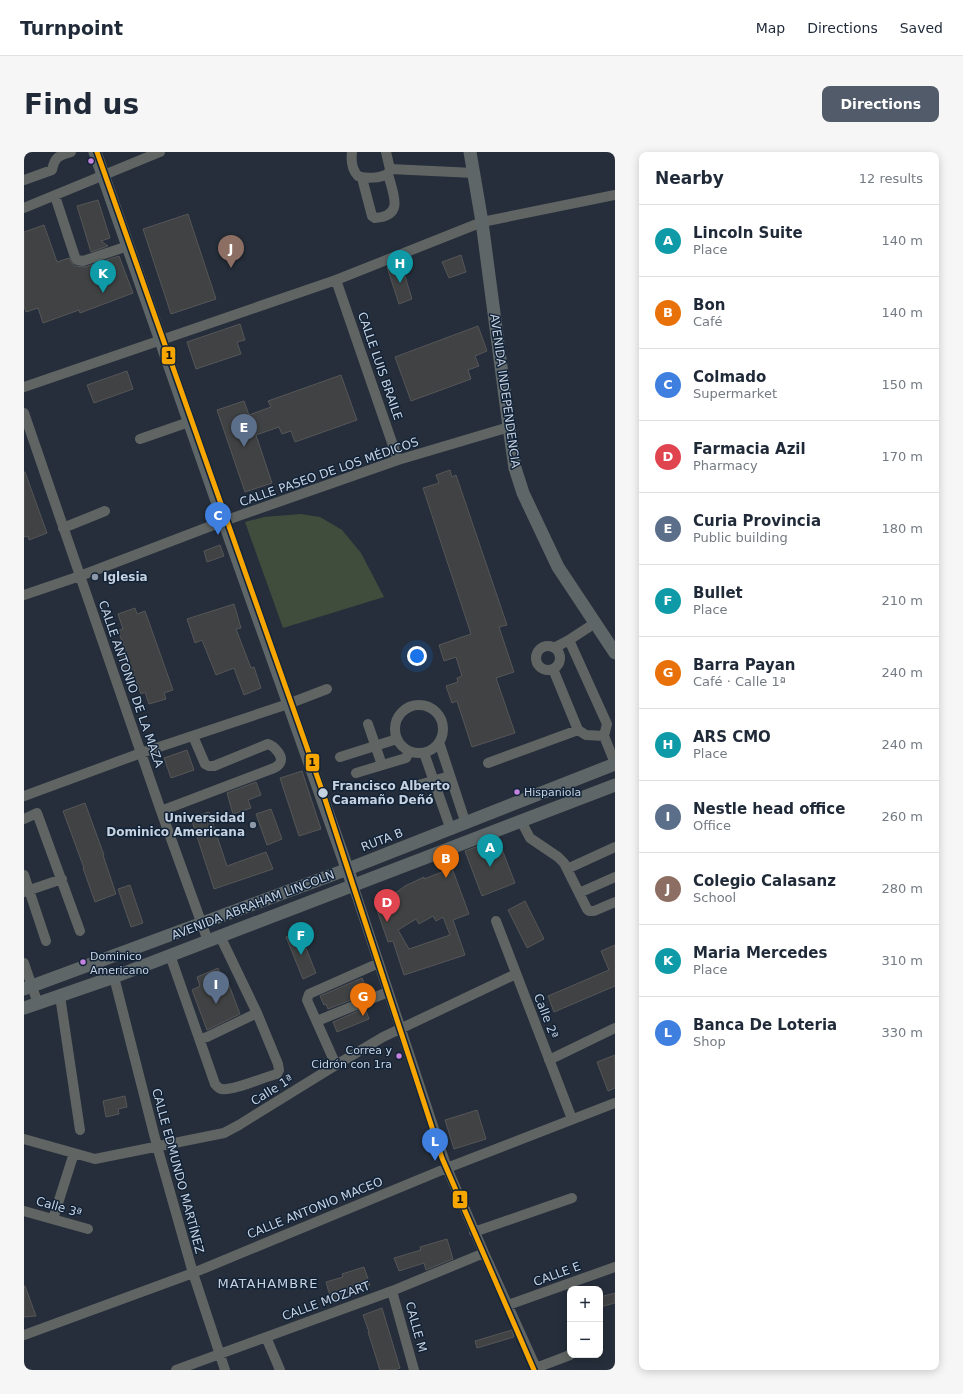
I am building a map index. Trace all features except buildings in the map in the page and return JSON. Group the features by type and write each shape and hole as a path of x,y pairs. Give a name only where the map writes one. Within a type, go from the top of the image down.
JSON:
{"main road":[{"path":"95,152 288,704 353,885"},
{"name":"AVENIDA INDEPENDENCIA","path":"470,152 482,222 515,468 523,493 558,567 615,653"},
{"name":"AVENIDA ABRAHAM LINCOLN","path":"27,989 451,830 615,764"},
{"name":"AVENIDA ABRAHAM LINCOLN","path":"24,1008 170,956 615,785"}],"street":[{"path":"24,180 52,170 54,161 58,156 71,152"},
{"path":"24,208 160,152"},
{"path":"352,152 351,157 354,172 362,178 384,176 389,171 474,174"},
{"path":"362,178 372,216 375,218 383,218 390,215 395,207 386,152"},
{"path":"24,388 336,280 482,222 615,195"},
{"path":"55,196 77,260 83,260 128,246"},
{"name":"CALLE LUIS BRAILE","path":"336,280 398,460"},
{"name":"CALLE ANTONIO DE LA MAZA","path":"24,413 161,811 202,924 214,939 257,1012 279,1070 277,1074 231,1089 222,1089 217,1087 215,1084 200,1039"},
{"path":"140,439 189,422"},
{"name":"CALLE PASEO DE LOS MÉDICOS","path":"24,595 80,576 224,521 398,460 509,428"},
{"path":"63,528 105,511"},
{"path":"554,648 570,640 595,623"},
{"path":"570,640 607,724 604,736 615,764"},
{"path":"546,646 554,648 559,653 560,660 556,667 546,670 539,666 536,660 537,652 546,646"},
{"path":"553,669 578,730 586,735 604,736"},
{"path":"24,796 142,753 288,704 327,689"},
{"path":"416,704 425,705 433,709 443,724 439,742 432,749 424,753 409,751 402,746 397,739 395,732 395,716 408,707 416,704"},
{"path":"368,724 382,765"},
{"path":"488,763 578,730"},
{"path":"161,811 274,768 280,763 281,759 276,748 268,744 214,766 209,766 205,764 193,736"},
{"path":"340,757 397,739"},
{"path":"439,742 466,824"},
{"path":"356,773 406,758 409,751"},
{"path":"424,753 451,830"},
{"name":"RUTA B","path":"27,989 615,764"},
{"path":"414,786 450,776"},
{"path":"24,819 37,813 80,931"},
{"path":"521,821 530,838 558,857 564,863 589,911 594,911 615,902"},
{"path":"567,869 615,847"},
{"path":"24,875 26,891 46,941"},
{"path":"579,893 615,877"},
{"path":"26,891 62,879"},
{"path":"353,885 447,1168 474,1232 536,1369 567,1356"},
{"name":"Calle 2ª","path":"496,921 572,1119"},
{"path":"170,956 200,1039 257,1012"},
{"path":"24,963 27,989 38,1004"},
{"path":"336,1065 307,1000 308,994 379,963"},
{"name":"Calle 1ª","path":"24,1139 92,1158 97,1158 224,1133 400,1028 516,974"},
{"name":"CALLE EDMUNDO MARTÍNEZ","path":"114,977 157,1146 192,1273 225,1370"},
{"path":"317,1022 388,992"},
{"path":"60,996 80,1130"},
{"path":"549,1060 615,1028"},
{"name":"CALLE ANTONIO MACEO","path":"24,1335 192,1273 447,1168 615,1103"},
{"path":"53,1219 74,1153"},
{"path":"474,1232 572,1198"},
{"name":"Calle 3ª","path":"24,1210 88,1229"},
{"name":"CALLE MOZART","path":"176,1370 392,1291 484,1253"},
{"name":"CALLE E","path":"508,1305 615,1267"},
{"name":"CALLE M","path":"392,1291 414,1370"},
{"path":"266,1337 280,1370"}],"green space":[{"path":"301,514 320,517 342,530 361,553 384,597 283,628 245,522 264,517"}],"transit line":[{"name":"1","path":"97,152 323,793 442,1158 534,1370"}],"place":[{"name":"Colegio Calasanz","path":"231,268"},
{"name":"ARS CMO","path":"400,283"},
{"name":"Maria Mercedes","path":"103,293"},
{"name":"Curia Provincia","path":"244,447"},
{"name":"Colmado","path":"218,535"},
{"name":"Iglesia","path":"95,577"},
{"name":"Hispaniola","path":"517,792"},
{"name":"Francisco Alberto Caamaño Deñó","path":"323,793"},
{"name":"Universidad Dominico Americana","path":"253,825"},
{"name":"Lincoln Suite","path":"490,867"},
{"name":"Bon","path":"446,878"},
{"name":"Farmacia Azil","path":"387,922"},
{"name":"Bullet","path":"301,955"},
{"name":"Dominico Americano","path":"83,962"},
{"name":"Nestle head office","path":"216,1004"},
{"name":"Barra Payan","path":"363,1016"},
{"name":"Correa y Cidrón con 1ra","path":"399,1056"},
{"name":"Banca De Loteria","path":"435,1161"}],"district":[{"name":"MATAHAMBRE","path":"268,1283"}]}
